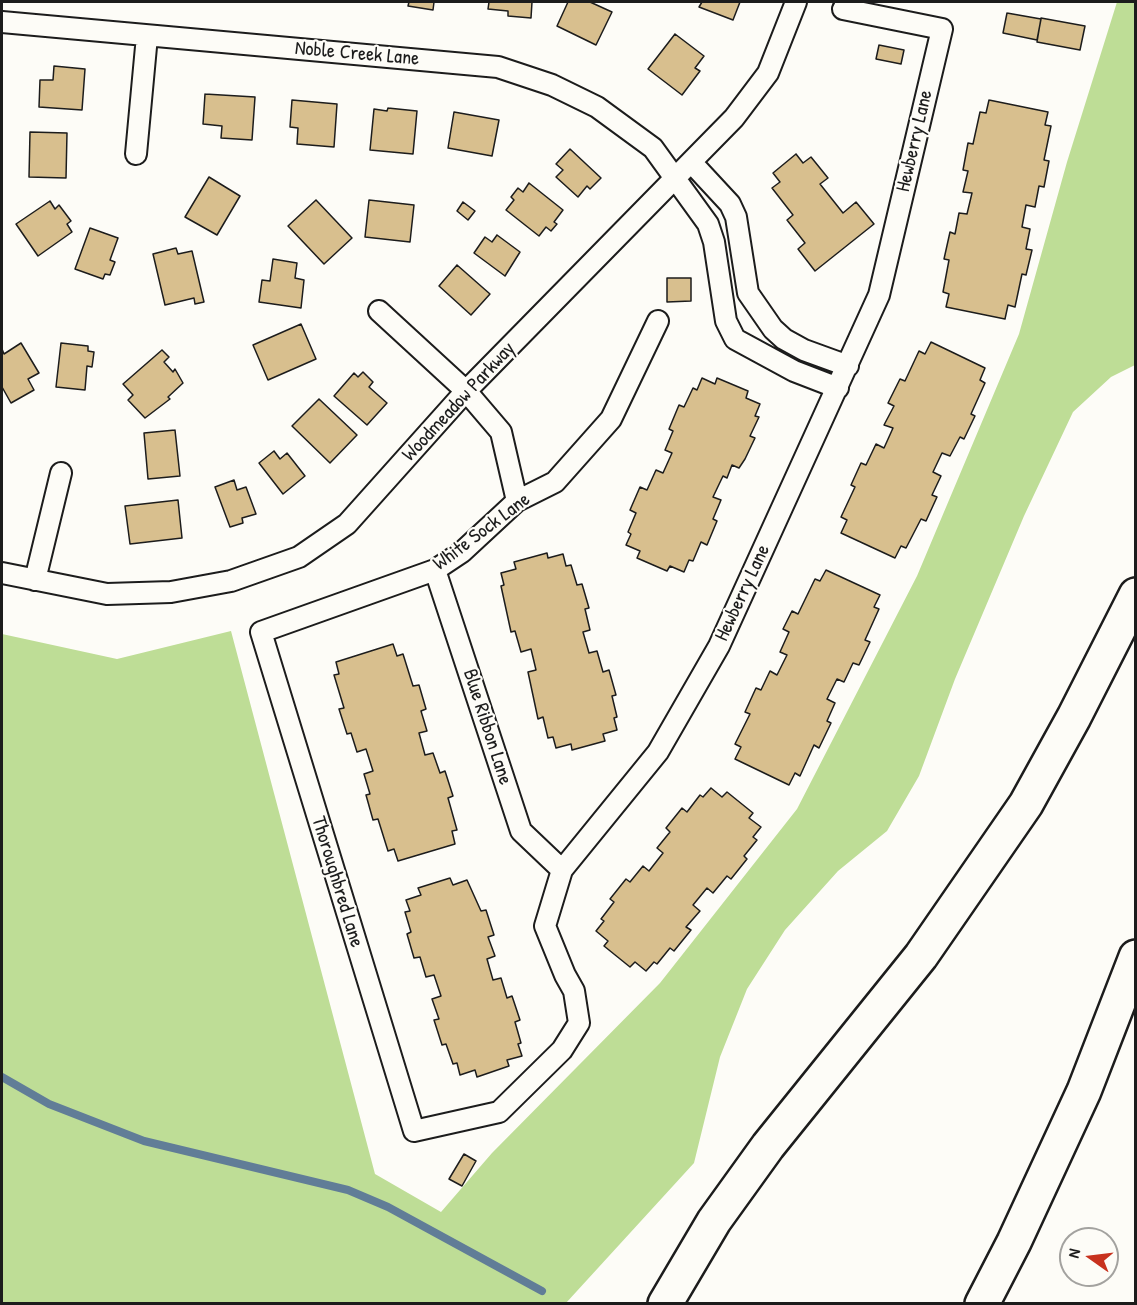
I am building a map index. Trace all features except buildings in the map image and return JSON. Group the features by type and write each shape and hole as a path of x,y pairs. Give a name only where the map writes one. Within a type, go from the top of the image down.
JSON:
{"highway":[{"path":"665,1304 714,1221 768,1146 921,956 1026,804 1074,717 1136,595"},
{"path":"982,1304 1014,1242 1084,1091 1136,957"}],"street":[{"name":"Woodmeadow Parkway","path":"2,573 107,594 171,592 231,581 299,557 347,524 466,392 676,180 734,118 768,73 796,2"},
{"name":"Hewberry Lane","path":"414,1131 499,1112 562,1050 579,1023 574,991 544,926 562,870 657,752 714,656 879,295 942,29 843,9"},
{"name":"Noble Creek Lane","path":"2,22 498,67 552,85 597,107 653,148 708,224 714,242 726,321 735,339 794,371 838,388"},
{"path":"136,154 147,36"},
{"path":"692,163 730,204 736,217 748,293 773,329 784,339 804,350 848,366"},
{"path":"379,310 466,392 501,432 517,501"},
{"name":"White Sock Lane","path":"261,632 435,570 462,552 517,501 555,482 611,420 658,321"},
{"path":"35,580 61,473"},
{"name":"Blue Ribbon Lane","path":"435,570 521,831 562,870"},
{"name":"Thoroughbred Lane","path":"261,632 414,1131"}],"green space":[{"path":"1117,2 1135,2 1135,365 1111,377 1073,412 1024,516 955,679 919,776 887,831 838,871 785,930 747,989 720,1057 694,1163 566,1303 2,1303 2,634 117,659 231,631 375,1174 441,1212 492,1153 660,983 797,809 917,576 1019,334 1067,162"}],"waterway":[{"path":"2,1077 49,1104 144,1141 348,1190 388,1207 542,1291"}]}
